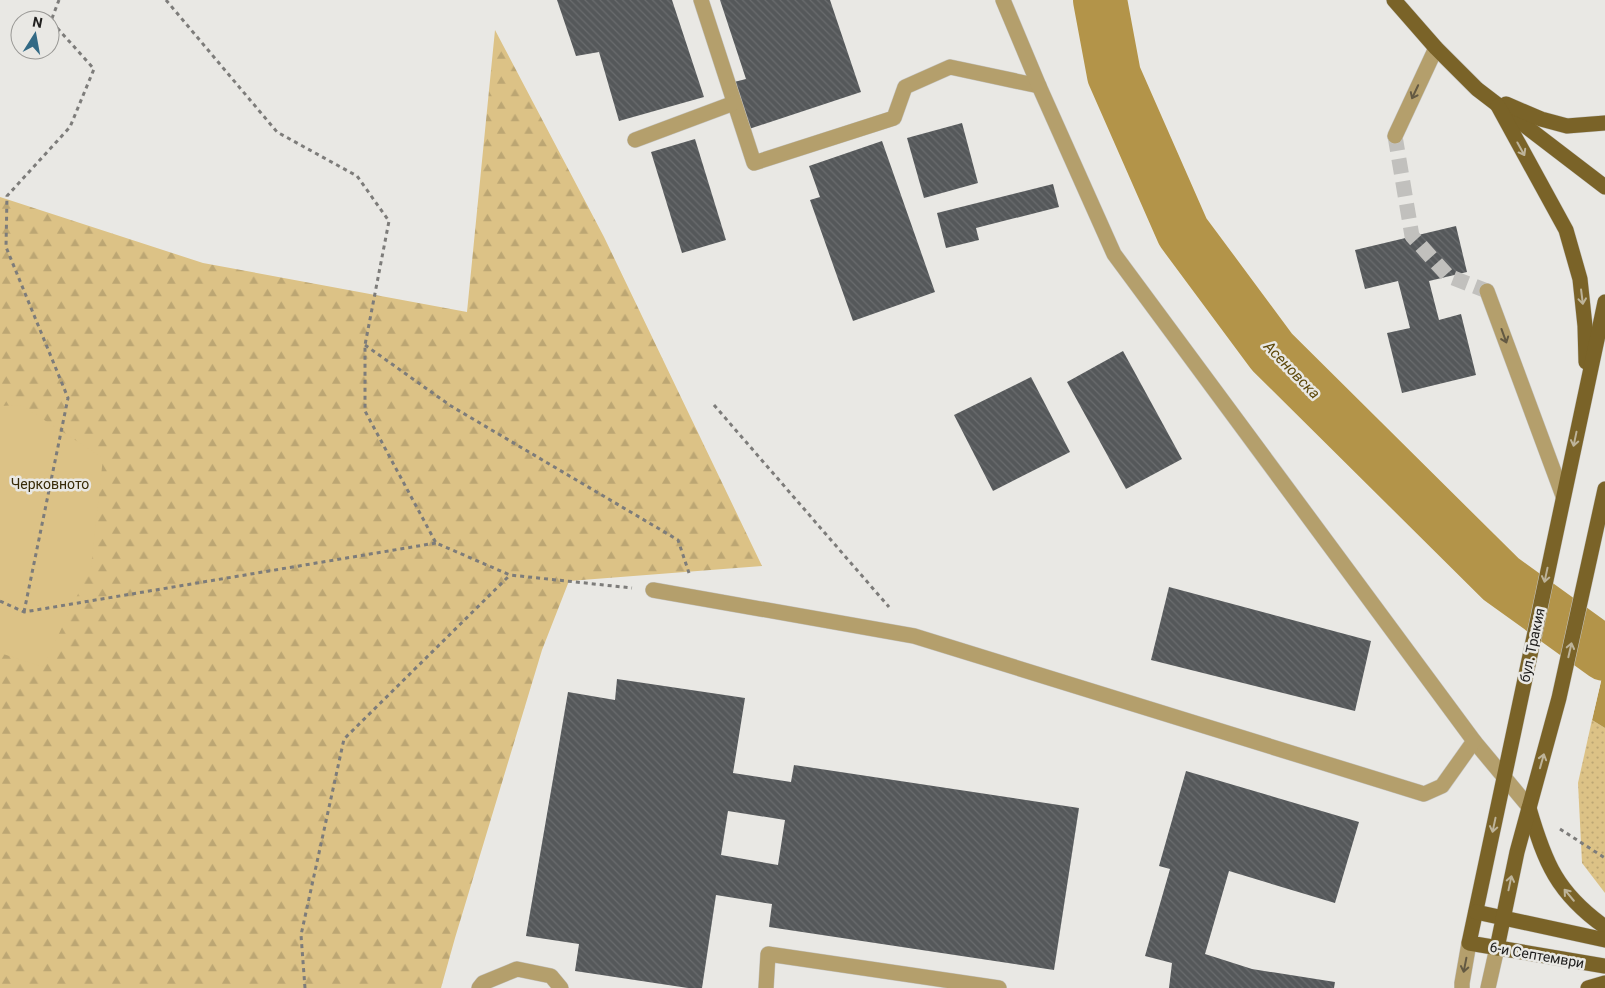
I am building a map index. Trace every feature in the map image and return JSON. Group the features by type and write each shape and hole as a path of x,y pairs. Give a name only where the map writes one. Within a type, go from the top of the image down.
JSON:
{"main road":[{"path":"1394,0 1436,48 1478,89 1605,187"},
{"path":"1478,89 1512,108 1567,126 1605,123"},
{"path":"1498,106 1566,230 1580,279 1583,304 1586,391"},
{"name":"бул. Тракия","path":"1470,943 1605,302"},
{"path":"1497,948 1517,852 1559,698 1605,489"},
{"path":"1529,808 1538,839 1554,875 1567,895 1584,912 1605,927"},
{"name":"6-и Септември","path":"1476,912 1605,940"},
{"name":"6-и Септември","path":"1470,943 1605,966"},
{"path":"1588,988 1605,983"}],"street":[{"path":"701,0 754,163 894,118 905,87 950,67 1039,86"},
{"path":"1003,0 1114,254 1474,741 1529,808"},
{"path":"1395,136 1436,48"},
{"path":"635,140 734,103"},
{"path":"1487,291 1563,496"},
{"path":"653,590 914,636 1424,794 1442,786 1474,741"},
{"name":"бул. Тракия","path":"1462,988 1470,943"},
{"path":"1488,988 1497,948"},
{"path":"766,988 768,954 999,988"},
{"path":"479,988 483,983 517,969 551,976 561,988"}],"path":[{"path":"24,612 68,398 6,247 7,196 70,127 94,69 51,21 59,0"},
{"path":"166,0 277,132 357,176 389,221 365,345 366,411 436,543"},
{"path":"365,345 451,406 678,540 696,598"},
{"path":"714,405 914,636"},
{"path":"0,601 24,612 436,543 510,575 653,590"},
{"path":"305,988 301,936 344,739 510,575"},
{"path":"1529,808 1605,858"}],"green space":[{"path":"495,30 604,237 762,566 569,581 542,650 441,988 0,988 0,197 203,263 467,312"},
{"name":"Черковното","path":"21,405 103,458 91,567 43,667 0,653 0,406"},
{"path":"1592,720 1605,728 1605,893 1582,863 1578,783"}],"shaded area":[{"path":"1605,664 1605,728 1592,720"}],"pier":[{"path":"1605,662 1605,664 1592,720 1590,718"}],"building":[{"path":"557,0 672,0 704,97 619,121 599,52 576,56"},
{"path":"720,0 830,0 861,92 749,129 734,82 746,79"},
{"path":"962,123 978,183 924,198 907,138"},
{"path":"695,139 726,240 682,253 651,152"},
{"path":"882,141 935,292 853,321 810,200 820,197 809,166"},
{"path":"1053,184 1059,207 976,228 979,240 946,248 937,213"},
{"path":"1456,226 1467,272 1429,281 1439,320 1461,314 1476,375 1402,393 1387,333 1410,328 1398,281 1365,289 1355,250"},
{"path":"1123,351 1182,459 1126,489 1067,382"},
{"path":"1031,377 1070,452 993,491 954,415"},
{"path":"1169,587 1371,641 1355,711 1151,660"},
{"path":"617,679 745,698 733,773 791,782 794,765 1079,808 1054,970 769,927 772,904 716,895 702,988 688,988 575,971 579,944 526,936 568,692 615,700","holes":["728,811 785,820 778,865 721,855"]},
{"path":"1186,771 1359,822 1335,903 1229,871 1205,954 1252,969 1335,982 1334,988 1169,988 1172,963 1145,956 1170,869 1159,866"}],"waterway":[{"name":"Асеновска","path":"1100,0 1114,75 1183,232 1272,352 1501,579 1605,654"}],"tunnel":[{"path":"1395,136 1412,236 1448,276 1487,291"}]}
